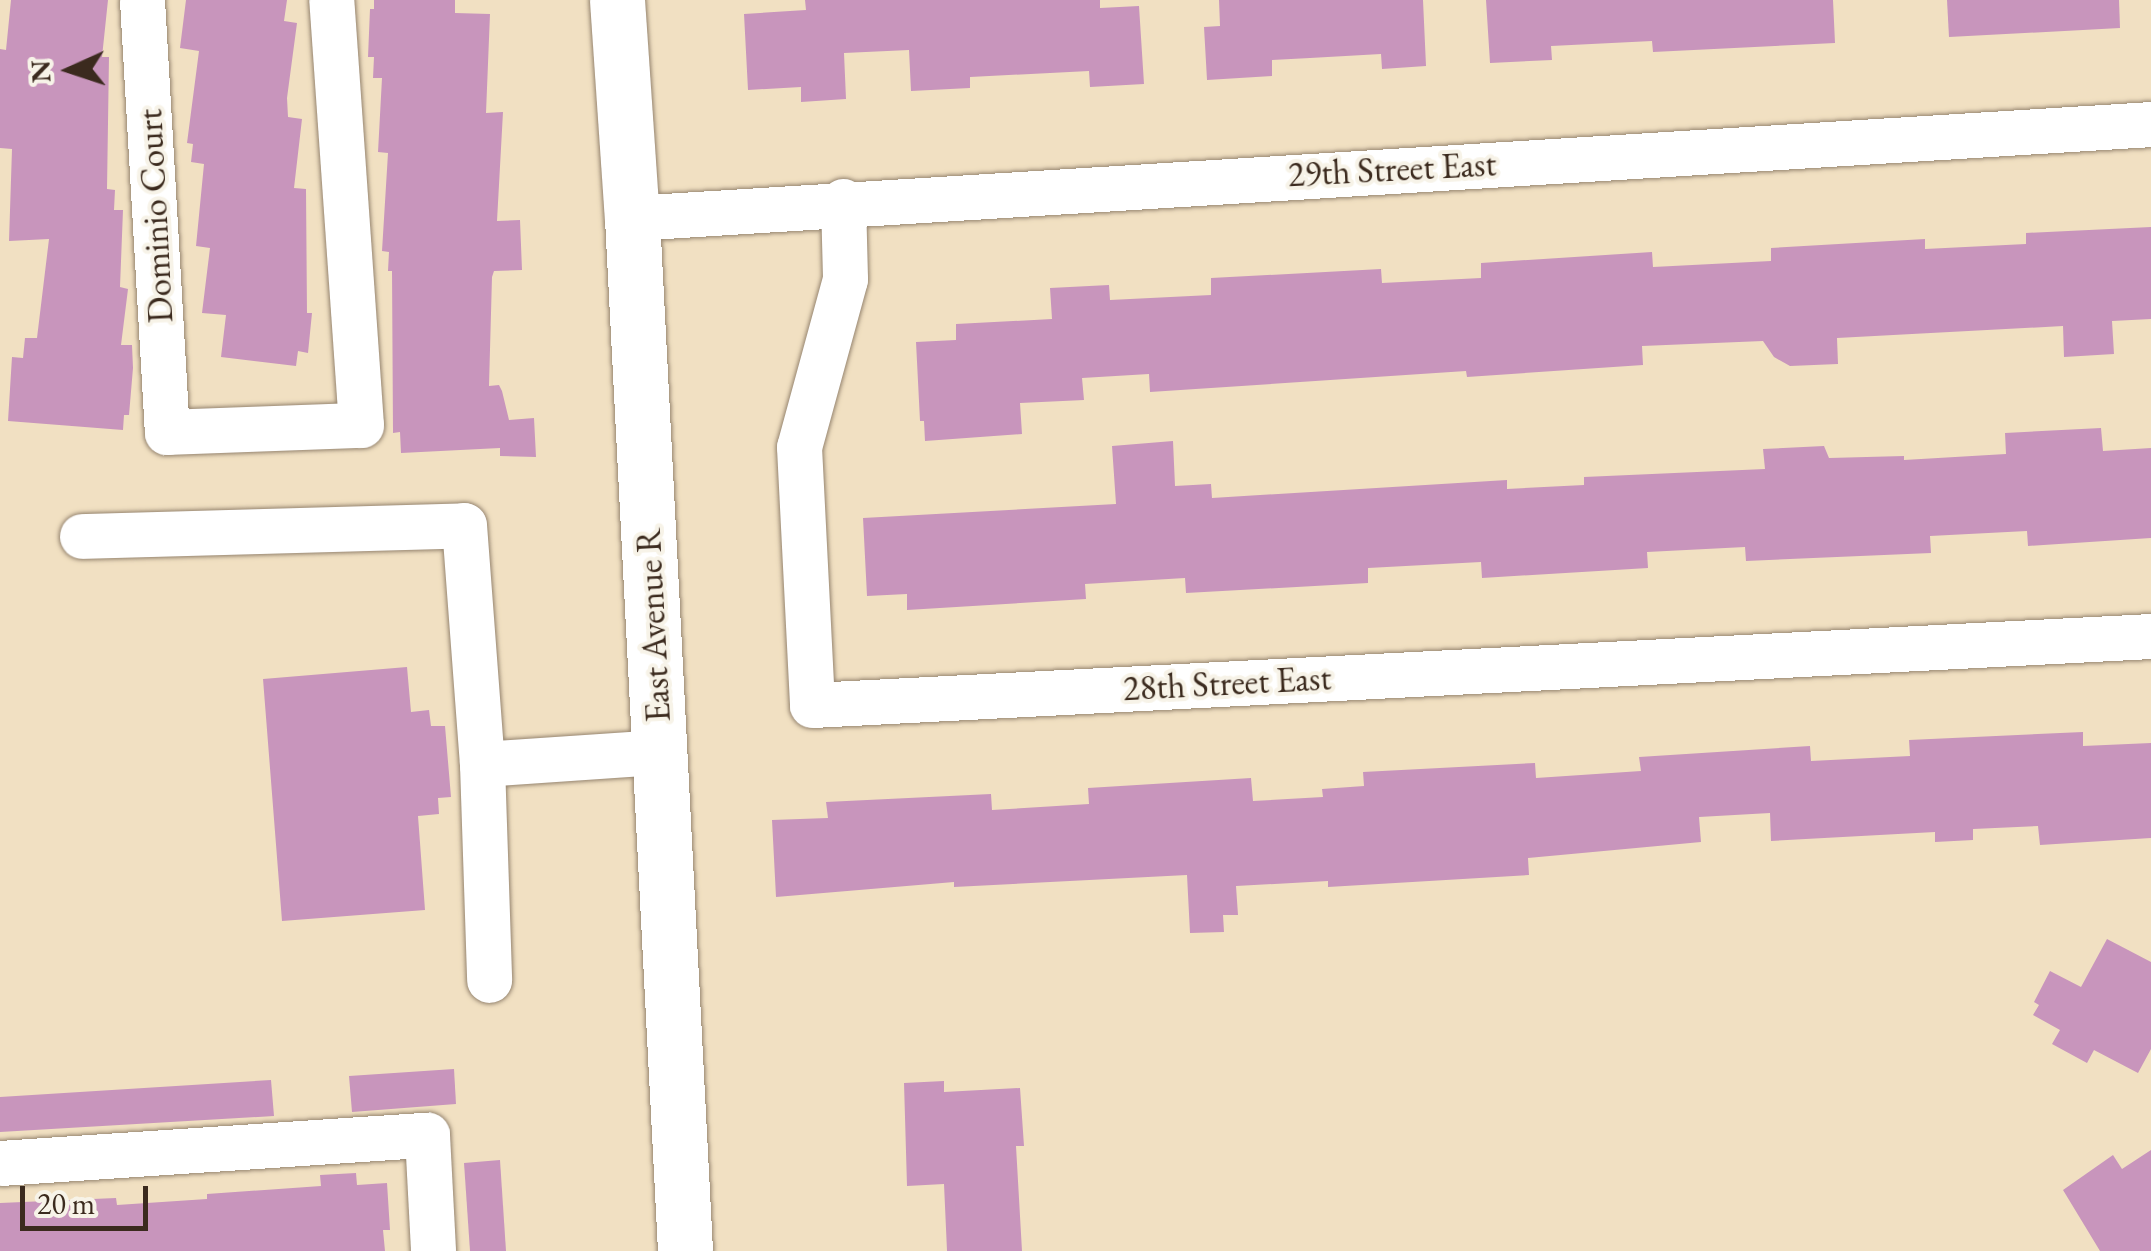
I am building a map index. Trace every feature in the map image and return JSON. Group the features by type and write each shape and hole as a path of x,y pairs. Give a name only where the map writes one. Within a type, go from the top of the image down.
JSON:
{"main road":[{"name":"East Avenue R","path":"616,0 632,218 686,1251"}],"street":[{"name":"Dominio Court","path":"142,0 167,432 361,425 332,0"},
{"name":"29th Street East","path":"632,218 2151,124"},
{"name":"28th Street East","path":"843,202 846,279 799,447 812,704 2151,636"},
{"path":"82,536 464,524 482,764 489,980"},
{"path":"482,764 660,752"},
{"path":"0,1163 427,1135 434,1251"}],"building":[{"path":"11,0 108,0 102,57 109,57 107,189 115,190 114,210 123,210 120,287 128,289 121,345 132,345 133,368 129,415 124,415 123,430 8,421 12,357 23,358 25,338 37,338 49,239 9,241 12,149 0,148 0,49 6,50"},
{"path":"186,0 287,0 284,21 297,23 287,98 288,117 302,119 294,188 306,189 307,313 312,313 308,353 298,351 296,366 221,357 226,315 202,313 210,248 196,246 204,164 191,162 193,144 187,143 199,51 180,48"},
{"path":"374,0 455,0 455,13 490,14 486,113 503,112 497,221 520,220 522,270 494,271 492,277 489,386 499,385 509,420 534,418 536,457 500,456 500,448 401,453 400,432 393,433 392,271 388,271 389,252 382,251 388,153 378,152 382,78 373,78 374,57 368,57 370,9 374,9"},
{"path":"805,0 1100,0 1100,8 1139,6 1144,84 1090,87 1089,71 970,77 970,88 911,91 909,50 844,53 846,99 801,102 801,87 748,90 744,14 806,10"},
{"path":"1219,0 1423,0 1426,66 1382,69 1381,54 1272,60 1272,76 1207,80 1204,27 1220,26"},
{"path":"1486,0 1833,0 1835,43 1653,52 1652,41 1551,46 1552,60 1490,63"},
{"path":"1947,0 2119,0 2120,28 1949,37"},
{"path":"2151,227 2151,319 2112,321 2114,354 2064,357 2063,326 1837,338 1838,364 1790,366 1774,357 1763,341 1642,346 1643,365 1467,377 1466,371 1150,392 1149,374 1082,378 1084,400 1020,403 1022,434 925,441 924,421 920,421 916,342 956,340 956,324 1052,319 1050,288 1109,285 1110,300 1211,295 1211,278 1381,269 1382,283 1481,278 1481,263 1652,252 1653,267 1771,261 1771,248 1925,239 1925,249 2026,244 2026,233"},
{"path":"2101,428 2103,451 2151,448 2151,538 2028,546 2027,531 1930,536 1931,553 1746,561 1745,547 1647,552 1648,568 1482,578 1481,562 1368,568 1368,583 1186,593 1185,578 1085,584 1086,599 907,610 907,594 867,596 863,518 1116,504 1112,446 1173,441 1175,486 1211,484 1212,498 1507,480 1507,489 1584,485 1584,477 1765,469 1763,449 1824,446 1829,458 1904,456 1904,460 2006,454 2005,433"},
{"path":"407,667 411,712 429,710 431,726 445,726 451,797 438,798 439,814 418,816 425,910 282,921 263,679"},
{"path":"2083,732 2083,746 2151,743 2151,838 2040,845 2038,826 1973,829 1973,840 1935,842 1935,832 1771,841 1770,813 1699,817 1701,842 1528,858 1529,875 1328,887 1328,881 1236,886 1238,915 1223,915 1224,932 1190,933 1187,875 954,887 954,882 776,897 772,820 828,818 826,802 991,794 992,810 1089,804 1088,788 1251,778 1253,801 1323,797 1322,789 1364,786 1363,772 1535,763 1536,778 1641,771 1639,757 1810,746 1811,761 1910,756 1909,740"},
{"path":"2107,939 2151,962 2151,1049 2138,1073 2094,1050 2087,1063 2052,1044 2060,1030 2033,1015 2039,1005 2034,1002 2050,971 2081,987"},
{"path":"454,1069 456,1104 352,1112 349,1076"},
{"path":"271,1080 274,1116 0,1132 0,1097"},
{"path":"944,1081 944,1092 1020,1088 1024,1146 1016,1146 1022,1251 947,1251 944,1184 907,1186 904,1083"},
{"path":"2151,1150 2151,1251 2100,1251 2063,1190 2113,1155 2122,1169"},
{"path":"500,1160 506,1251 470,1251 464,1163"},
{"path":"356,1173 357,1185 387,1183 390,1230 383,1230 385,1251 0,1251 0,1203 116,1198 117,1205 207,1199 207,1194 321,1186 320,1175"}]}
